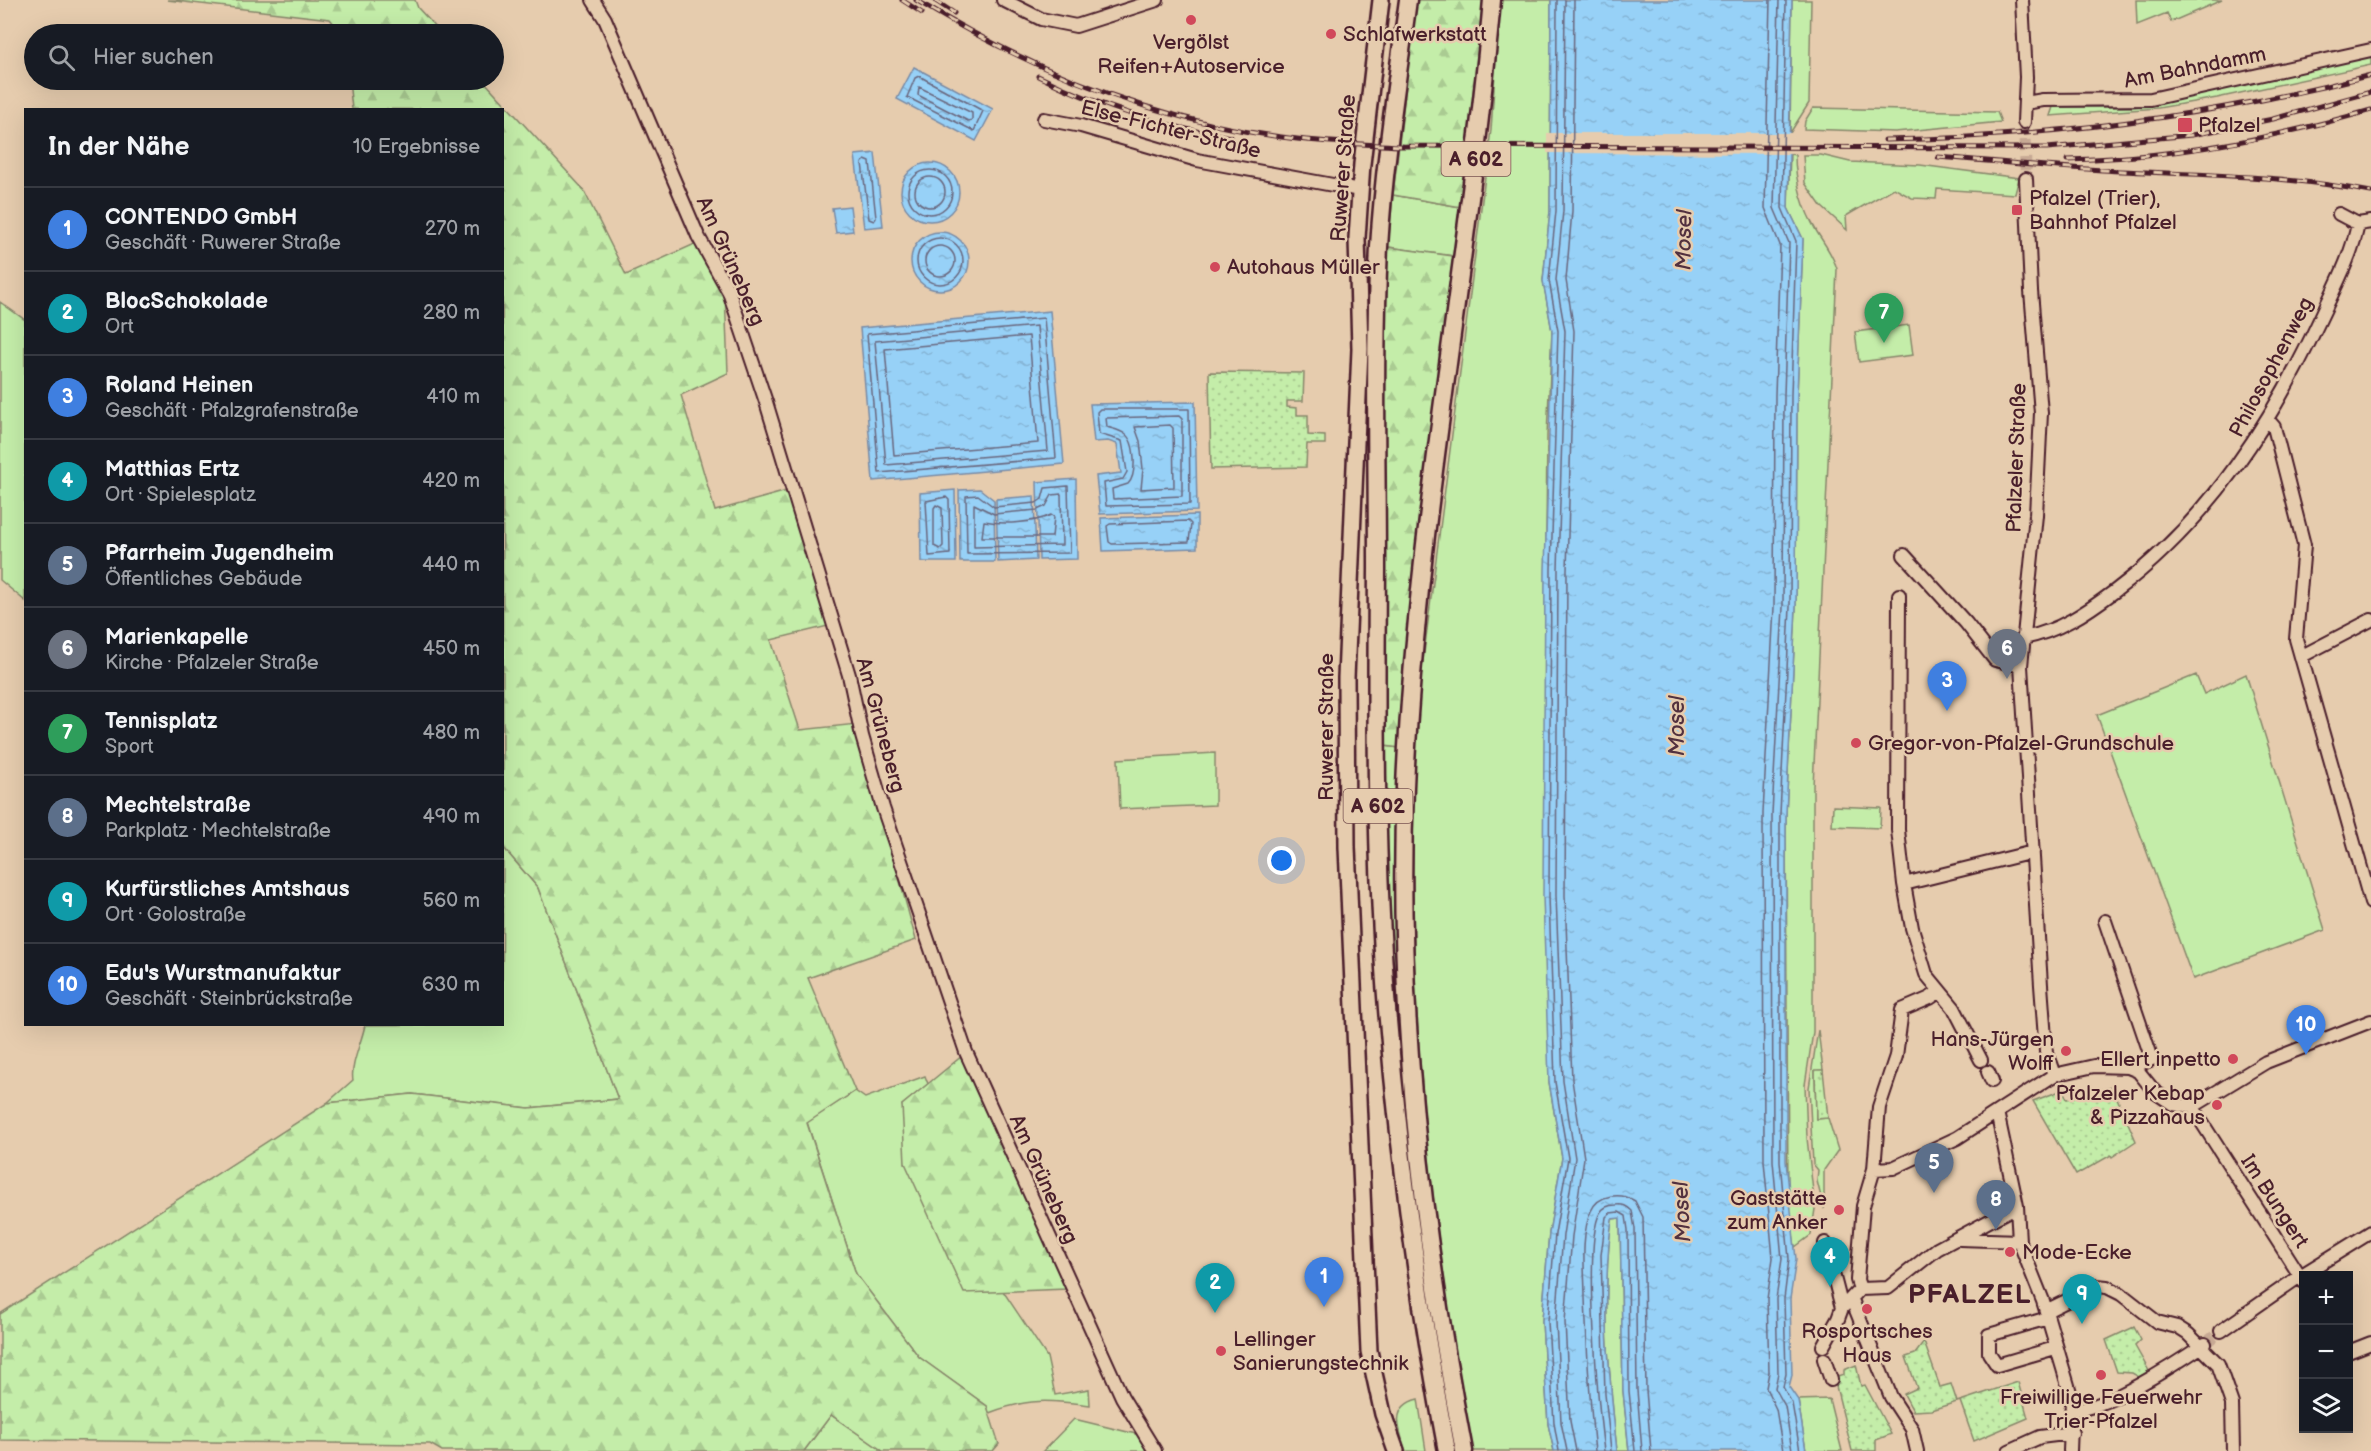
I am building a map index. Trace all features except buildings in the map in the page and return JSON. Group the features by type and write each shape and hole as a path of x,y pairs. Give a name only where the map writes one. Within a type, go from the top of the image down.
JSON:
{"highway":[{"name":"A 602","path":"1408,0 1387,157 1379,246 1377,334 1378,796 1386,1005 1395,1104 1417,1281 1447,1451"},
{"name":"A 602","path":"1464,1451 1431,1255 1414,1106 1406,986 1405,789 1411,692 1423,566 1484,101 1492,0"}],"main road":[{"name":"Ruwerer Straße","path":"1381,0 1360,189 1357,237 1360,349 1346,678 1347,848 1369,1351 1383,1414 1395,1451"}],"street":[{"name":"Am Grüneberg","path":"593,0 627,68 698,236 729,292 766,402 849,675 862,736 883,808 966,1052 1122,1397 1155,1451"},
{"path":"1003,0 1055,24 1084,25 1157,0"},
{"path":"2022,0 2024,122"},
{"name":"Am Bahndamm","path":"2025,103 2043,100 2151,99 2371,50"},
{"name":"Else-Fichter-Straße","path":"1044,119 1082,126 1197,160 1360,189"},
{"name":"Pfalzeler Straße","path":"2026,179 2031,291 2041,413 2036,515 2021,666 2046,1052 2054,1075"},
{"name":"Philosophenweg","path":"2023,638 2041,635 2086,613 2160,556 2194,521 2268,420 2315,331 2356,237 2365,223 2339,214"},
{"path":"2268,420 2274,427 2304,545 2296,617 2296,639 2371,903"},
{"path":"1904,555 1966,623 1995,660 2021,666"},
{"path":"1899,596 1898,831 1904,884 1912,928 1926,974 1954,1008 1981,1060"},
{"path":"2302,656 2371,620"},
{"path":"1904,884 2033,852"},
{"path":"2105,921 2152,1059 2140,1064 2138,1071"},
{"path":"1860,1289 1857,1280 1863,1206 1874,1169 1879,1107 1896,1056 1902,1010 1940,991"},
{"path":"1874,1169 1893,1168 1957,1138 2054,1075 2094,1066 2115,1065 2138,1071 2155,1092 2173,1104 2192,1107 2266,1062 2371,1021"},
{"name":"Im Bungert","path":"2192,1107 2299,1274"},
{"path":"1997,1112 2017,1206 2019,1241 2047,1314 2073,1410 2070,1451"},
{"path":"1823,1346 1847,1304 1860,1289 1888,1288 1937,1249 2017,1206"},
{"name":"Im Bungert","path":"2314,1271 2371,1233"},
{"path":"1958,1239 2019,1241"},
{"path":"1825,1243 1847,1304 1891,1397 1912,1429 1917,1451"},
{"path":"2221,1331 2299,1281"},
{"path":"2055,1348 1997,1365 1989,1353 1989,1335 2047,1314 2093,1288 2107,1287 2121,1294 2157,1322 2177,1327 2203,1345 2218,1364 2232,1404 2233,1451"},
{"path":"2353,1350 2371,1343"},
{"path":"2073,1410 2086,1410 2105,1403 2203,1345"},
{"path":"1824,1359 1831,1380"},
{"path":"2010,1451 2040,1437 2072,1433"}],"green space":[{"path":"167,0 415,0 418,8 433,24 334,24 330,19"},
{"path":"1416,0 1483,0 1461,207 1393,195"},
{"path":"1500,0 1551,0 1550,211 1543,280 1552,331 1547,435 1545,634 1549,1082 1562,1158 1549,1233 1542,1321 1548,1424 1554,1451 1473,1451 1456,1357 1430,1170 1415,984 1413,890 1418,700 1491,130"},
{"path":"1792,0 1811,0 1809,103 1790,133"},
{"path":"2136,0 2222,0 2171,22 2167,13 2137,25"},
{"path":"2371,56 2371,65 2217,98 2158,108 2050,116 2053,107 2133,107 2168,102"},
{"path":"350,90 492,90 583,189 626,275 697,243 725,292 728,373 681,395 715,511 787,491 828,626 771,640 800,730 857,724 916,940 808,978 855,1091 807,1123 856,1274 919,1357 987,1406 999,1444 993,1451 883,1451 831,1415 804,1451 442,1451 430,1444 0,1440 0,1314 327,1103 412,1094 529,1108 618,1099 538,888 504,848 504,108 352,108"},
{"path":"1813,108 1997,112 2001,122 1895,132 1804,129 1805,121"},
{"path":"1790,154 1795,155 1798,185 1808,214 1837,269 1813,786 1813,1032 1805,1085 1807,1138 1815,1209 1811,1235 1795,1247 1788,1200 1786,814 1796,607 1797,396 1803,239 1788,208"},
{"path":"1803,155 1821,155 1850,162 1920,165 2019,178 2015,194 1937,189 1936,199 1912,198 1894,188 1846,216 1847,230 1821,206 1805,183"},
{"path":"1393,195 1461,207 1453,256 1388,247"},
{"path":"1388,247 1453,256 1422,510 1400,748 1385,746 1385,357"},
{"path":"0,302 24,319 24,600 0,580"},
{"path":"1909,325 1913,355 1859,362 1855,332"},
{"path":"1209,372 1304,373 1303,401 1287,401 1287,407 1297,408 1297,415 1308,415 1308,435 1325,436 1325,444 1307,444 1306,467 1211,469"},
{"path":"2246,674 2325,930 2193,979 2097,715 2196,675 2204,694"},
{"path":"1385,746 1400,748 1399,1002 1393,1001 1386,861"},
{"path":"1215,753 1215,805 1120,809 1118,759"},
{"path":"1833,806 1881,808 1880,828 1832,826"},
{"path":"504,848 538,888 618,1099 529,1108 412,1094 327,1103 353,1080 355,1061 365,1026 504,1026"},
{"path":"1818,1030 1823,1070 1815,1071 1816,1119 1828,1118 1838,1150 1824,1170 1824,1209 1817,1181 1818,1170 1813,1164 1809,1088"},
{"path":"962,1056 1067,1289 964,1293 905,1163 902,1105"},
{"path":"1815,1070 1823,1070 1828,1118 1816,1119"},
{"path":"925,1076 928,1084 902,1105 964,1292 1003,1291 1047,1357 1055,1395 1089,1389 1090,1405 1039,1402 1016,1405 989,1413 987,1406 919,1357 856,1274 807,1122 855,1091 865,1098"},
{"path":"2112,1087 2136,1141 2112,1157 2111,1155 2076,1175 2033,1101 2063,1090 2067,1099"},
{"path":"1620,1218 1623,1391 1629,1451 1617,1451 1607,1335 1607,1277 1612,1219"},
{"path":"2134,1327 2141,1340 2135,1346 2149,1371 2139,1377 2132,1373 2117,1372 2106,1340"},
{"path":"1924,1342 1940,1387 1951,1384 1957,1402 1931,1410 1913,1411 1904,1394 1917,1388 1906,1357 1915,1354"},
{"path":"1856,1365 1861,1386 1865,1385 1891,1434 1876,1440 1876,1451 1852,1451 1834,1378 1844,1375 1844,1370"},
{"path":"2018,1382 2028,1418 1974,1441 1960,1401"},
{"path":"1418,1399 1426,1451 1406,1451 1398,1420 1403,1407"},
{"path":"1829,1399 1842,1451 1806,1451 1798,1400"},
{"path":"831,1415 883,1451 804,1451"},
{"path":"1074,1419 1140,1435 1146,1451 1043,1451"}],"water":[{"name":"Mosel","path":"1551,0 1792,0 1788,208 1803,239 1797,396 1796,607 1786,814 1786,1161 1796,1259 1790,1299 1792,1375 1789,1387 1798,1400 1806,1451 1629,1451 1623,1391 1620,1218 1612,1219 1607,1277 1609,1364 1617,1451 1554,1451 1548,1424 1542,1321 1549,1233 1562,1158 1549,1082 1543,896 1545,570 1552,331 1543,281 1550,211"},
{"path":"914,67 993,109 976,141 897,99"},
{"path":"875,153 883,226 864,228 855,155"},
{"path":"930,163 946,168 954,176 959,192 954,208 946,216 930,221 914,216 906,208 901,192 906,176 914,168"},
{"path":"850,206 853,231 836,233 832,208"},
{"path":"940,232 951,234 964,245 969,261 967,272 956,285 940,290 929,288 916,277 911,261 913,250 924,237"},
{"path":"1050,311 1064,464 873,481 860,328"},
{"path":"1195,402 1197,511 1100,514 1096,476 1121,473 1117,444 1108,441 1094,442 1090,404"},
{"path":"1076,479 1077,559 1039,560 1037,482"},
{"path":"980,489 994,500 995,562 960,562 959,490"},
{"path":"955,490 956,562 921,562 920,493"},
{"path":"1034,496 1036,560 998,562 996,499"},
{"path":"1197,515 1197,548 1103,551 1101,518"}],"pier":[{"path":"1547,133 1793,133 1793,154 1547,153"}],"tunnel":[{"path":"2024,122 2026,179"},
{"path":"2205,1344 2221,1331"}],"railway":[{"path":"902,0 922,13"},
{"path":"916,0 1004,49 1049,70 1142,105 1239,130 1289,138 1346,143 1403,146 2047,148 2192,135 2273,119 2371,92"},
{"path":"934,0 954,13"},
{"path":"1885,140 2008,134 2130,122 2251,102 2371,75"},
{"path":"1038,76 1084,97 1157,122 1231,137"},
{"path":"2067,160 2144,155 2221,145 2296,130 2371,110"},
{"path":"1938,157 2081,169 2271,178 2371,192"}],"place":[{"name":"Vergölst Reifen+Autoservice","path":"1191,20"},
{"name":"Schlafwerkstatt","path":"1331,34"},
{"name":"Pfalzel","path":"2185,125"},
{"name":"Pfalzel (Trier), Bahnhof Pfalzel","path":"2017,210"},
{"name":"Autohaus Müller","path":"1215,267"},
{"name":"Tennisplatz","path":"1884,343"},
{"name":"Marienkapelle","path":"2007,679"},
{"name":"Roland Heinen","path":"1947,711"},
{"name":"Gregor-von-Pfalzel-Grundschule","path":"1856,743"},
{"name":"Hans-Jürgen Wolff","path":"2066,1051"},
{"name":"Edu's Wurstmanufaktur","path":"2306,1055"},
{"name":"Ellert inpetto","path":"2233,1059"},
{"name":"Pfalzeler Kebap & Pizzahaus","path":"2217,1105"},
{"name":"Pfarrheim Jugendheim","path":"1934,1193"},
{"name":"Gaststätte zum Anker","path":"1839,1210"},
{"name":"Mechtelstraße","path":"1996,1230"},
{"name":"Mode-Ecke","path":"2010,1252"},
{"name":"Matthias Ertz","path":"1830,1287"},
{"name":"CONTENDO GmbH","path":"1324,1307"},
{"name":"Rosportsches Haus","path":"1867,1309"},
{"name":"BlocSchokolade","path":"1215,1313"},
{"name":"Kurfürstliches Amtshaus","path":"2082,1324"},
{"name":"Lellinger Sanierungstechnik","path":"1221,1351"},
{"name":"Freiwillige Feuerwehr Trier-Pfalzel","path":"2101,1375"}],"district":[{"name":"PFALZEL","path":"1970,1294"}]}
